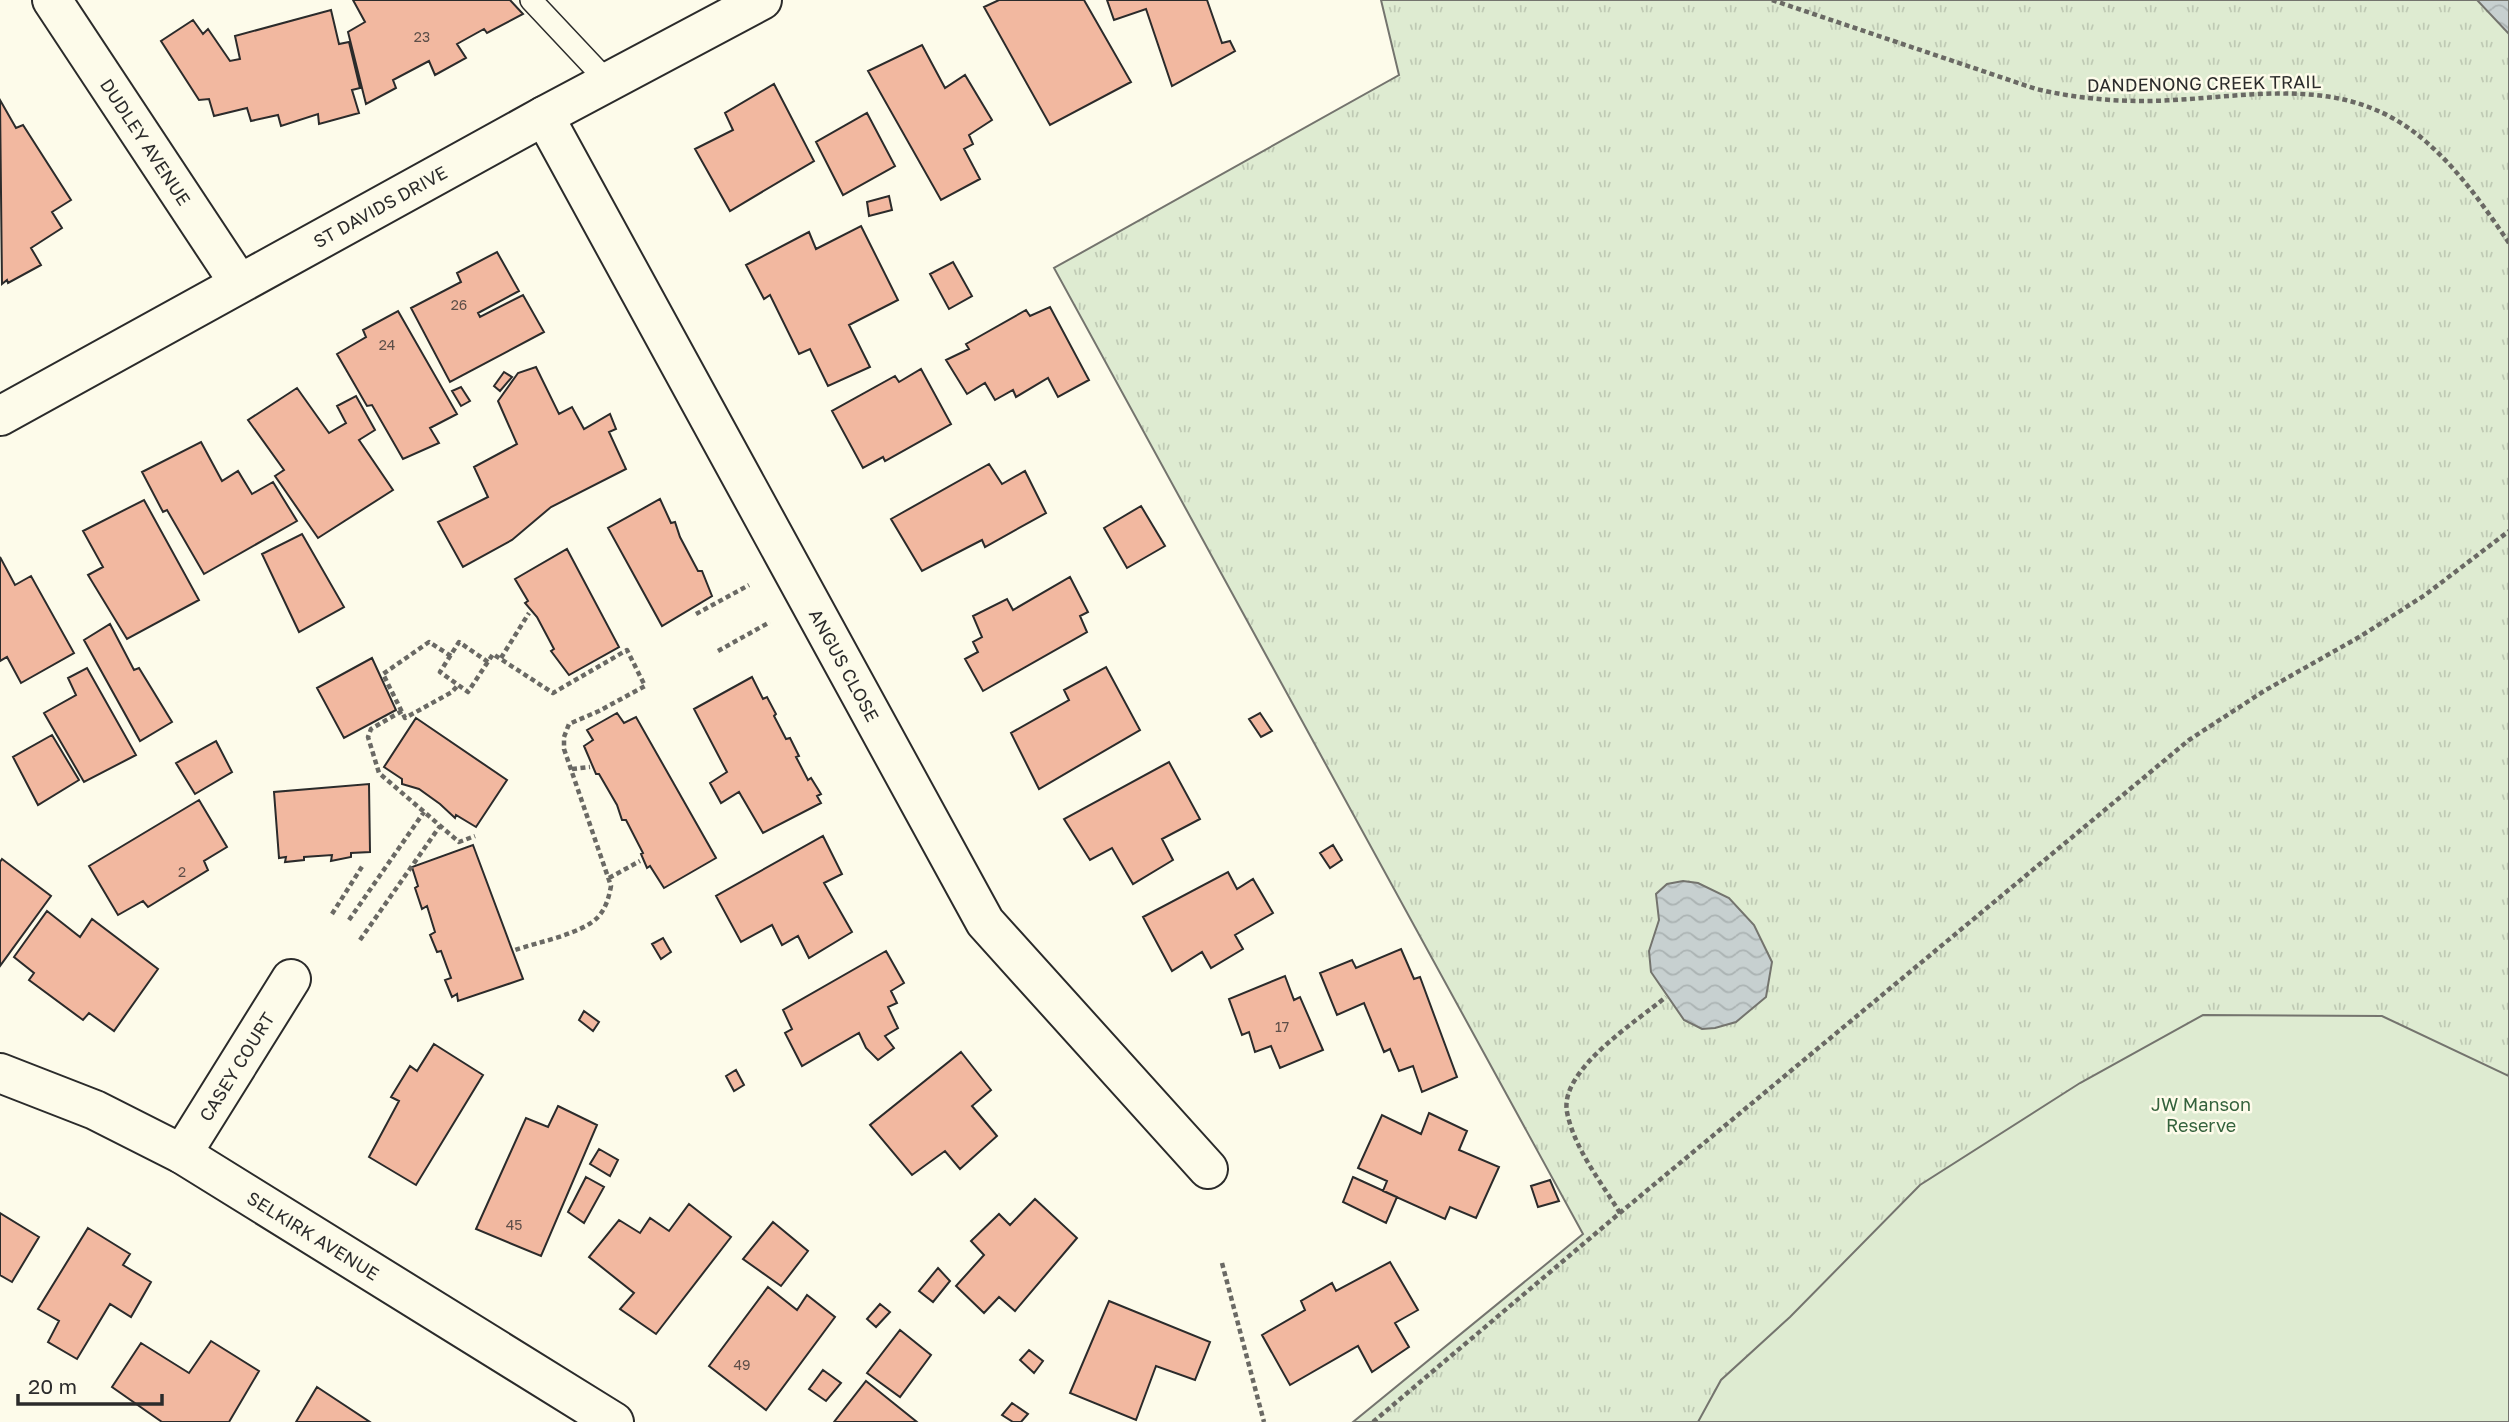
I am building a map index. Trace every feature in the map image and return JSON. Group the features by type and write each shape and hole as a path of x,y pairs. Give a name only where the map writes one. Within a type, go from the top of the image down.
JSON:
{"street":[{"name":"DUDLEY AVENUE","path":"52,0 239,283"},
{"name":"ST DAVIDS DRIVE","path":"0,416 544,116 762,0"},
{"name":"ANGUS CLOSE","path":"544,116 985,922 1208,1170"},
{"name":"CASEY COURT","path":"182,1154 291,979"},
{"name":"SELKIRK AVENUE","path":"0,1073 95,1110 182,1154 614,1422"}],"lane":[{"path":"531,0 608,82"}],"path":[{"name":"DANDENONG CREEK TRAIL","path":"1772,0 2036,89 2072,98 2142,101 2304,93 2339,97 2377,111 2422,139 2462,178 2509,243"},
{"path":"1373,1422 2189,740 2264,691 2361,636 2414,602 2509,531"},
{"path":"696,614 749,585"},
{"path":"501,658 529,612"},
{"path":"719,651 770,622"},
{"path":"451,656 429,642 383,674 405,718 452,692 458,685"},
{"path":"488,662 459,642 440,672 468,692 488,662 493,654 553,692 627,650 645,686 569,724 564,737 564,749 609,878 611,886 608,902 600,916 588,925 515,950"},
{"path":"402,711 371,729 368,737 379,772 459,842 475,836"},
{"path":"572,769 590,767"},
{"path":"349,920 424,812"},
{"path":"360,940 440,826"},
{"path":"609,878 640,861"},
{"path":"332,914 363,865"},
{"path":"1620,1213 1582,1150 1566,1111 1567,1098 1586,1064 1666,998"},
{"path":"1222,1263 1265,1422"}],"green space":[{"name":"JW Manson Reserve","path":"1381,0 2509,0 2509,1422 1353,1422 1583,1234 1054,268 1399,75"},
{"name":"JW Manson Reserve","path":"2203,1015 2382,1016 2509,1076 2509,1422 1698,1422 1721,1380 1790,1317 1920,1185 2080,1083"}],"water":[{"path":"2477,0 2509,0 2509,34"},
{"path":"1683,881 1698,883 1729,898 1754,925 1772,962 1766,997 1736,1022 1702,1029 1684,1020 1651,972 1649,951 1659,920 1656,894 1667,884"}],"building":[{"path":"353,0 510,0 523,14 487,33 484,29 457,44 466,58 435,75 429,61 393,80 396,88 366,104 348,32 365,22"},
{"path":"999,0 1084,0 1131,82 1050,125 984,7"},
{"path":"1107,0 1207,0 1222,43 1230,41 1235,51 1172,86 1146,9 1114,20"},
{"path":"331,10 339,44 349,42 360,88 352,90 359,113 319,124 318,114 281,126 278,115 251,121 247,108 214,116 209,99 199,100 161,41 193,20 203,34 208,29 230,61 240,59 235,36"},
{"path":"922,45 945,88 965,75 992,120 969,135 973,144 964,149 980,179 941,200 868,71"},
{"path":"774,84 814,161 730,211 695,149 733,130 725,113"},
{"path":"0,100 16,128 23,125 71,200 52,212 62,228 31,248 41,265 2,284"},
{"path":"867,113 895,166 843,195 816,142"},
{"path":"889,196 892,210 869,216 867,202"},
{"path":"861,226 898,300 849,325 870,367 828,386 810,349 799,354 770,295 764,299 746,265 809,232 816,249"},
{"path":"497,252 519,291 478,313 480,317 523,295 544,332 450,382 411,308 461,282 457,273"},
{"path":"953,262 972,296 949,309 930,274"},
{"path":"1050,307 1089,380 1058,397 1048,378 1016,397 1013,390 995,400 985,383 967,394 946,360 969,349 966,344 1026,310 1030,316"},
{"path":"398,311 457,414 430,428 439,443 403,459 372,405 367,406 337,354 366,337 363,330"},
{"path":"536,367 559,414 572,407 584,429 610,414 616,429 609,432 626,469 551,507 512,540 463,567 438,522 488,497 474,467 517,444 498,401 518,373"},
{"path":"921,369 951,424 885,461 883,457 863,468 832,411 895,376 899,382"},
{"path":"504,372 512,377 500,391 494,386"},
{"path":"461,387 470,401 461,406 452,391"},
{"path":"297,388 329,433 346,423 337,406 356,396 375,430 359,440 393,490 318,538 275,476 284,470 248,420"},
{"path":"201,442 222,481 238,471 252,494 273,482 297,521 204,574 167,510 163,512 142,472"},
{"path":"989,464 1002,484 1025,471 1046,513 985,547 982,540 922,571 891,519"},
{"path":"660,499 671,523 675,522 698,571 702,571 712,596 662,626 608,528"},
{"path":"144,500 199,600 127,639 88,575 103,567 83,531"},
{"path":"1141,506 1165,546 1127,568 1104,528"},
{"path":"302,534 344,607 299,632 262,554"},
{"path":"567,549 619,647 569,675 551,651 554,649 537,617 525,603 528,601 515,579"},
{"path":"0,557 15,585 31,576 74,653 21,683 7,657 0,661"},
{"path":"1070,577 1088,612 1080,616 1087,632 983,691 965,659 978,652 973,642 982,637 973,616 1007,599 1013,610"},
{"path":"110,624 134,670 139,668 172,722 140,741 84,640"},
{"path":"372,658 396,710 344,738 317,688"},
{"path":"1106,667 1140,730 1039,789 1011,733 1069,700 1064,690"},
{"path":"87,668 136,755 84,782 44,713 76,695 68,678"},
{"path":"752,677 763,699 767,697 786,739 790,738 808,780 811,778 821,794 817,796 821,803 763,833 739,792 721,803 710,783 727,772 694,709"},
{"path":"617,713 624,723 636,717 716,858 664,888 650,866 647,868 641,854 643,853 626,820 622,820 617,805 599,774 596,774 584,746 593,740 587,730"},
{"path":"1260,713 1272,731 1261,737 1249,719"},
{"path":"416,718 507,780 476,827 456,815 455,818 419,789 402,784 402,779 384,767"},
{"path":"52,735 79,780 38,805 13,757"},
{"path":"216,741 232,772 195,794 176,763"},
{"path":"1169,762 1200,819 1162,839 1173,860 1133,884 1112,848 1090,860 1064,819"},
{"path":"369,784 370,852 351,853 351,857 331,861 332,855 304,857 304,860 285,862 286,857 279,858 274,792"},
{"path":"199,800 227,847 204,861 208,870 148,907 143,901 118,915 89,866"},
{"path":"823,836 842,874 824,883 852,932 809,958 798,936 782,945 772,925 741,942 716,896"},
{"path":"473,845 523,979 458,1001 457,994 452,997 445,980 451,978 441,951 437,952 430,935 435,932 427,906 422,909 412,867"},
{"path":"1333,845 1342,860 1330,868 1320,853"},
{"path":"2,859 51,896 0,966 0,862"},
{"path":"1228,872 1237,889 1253,879 1273,913 1235,935 1243,949 1211,968 1202,952 1172,971 1143,917"},
{"path":"47,911 80,937 92,919 158,969 114,1031 89,1013 83,1020 29,980 34,973 14,957"},
{"path":"663,938 671,952 661,959 652,944"},
{"path":"1401,949 1414,979 1420,977 1457,1077 1422,1092 1413,1066 1399,1071 1390,1049 1384,1052 1364,1003 1337,1015 1320,973 1352,960 1356,968"},
{"path":"886,951 904,983 891,991 897,1003 888,1007 898,1028 885,1036 894,1048 878,1060 866,1048 859,1033 802,1066 785,1033 792,1029 783,1010"},
{"path":"1285,976 1294,1000 1300,997 1323,1050 1280,1068 1271,1046 1255,1052 1249,1032 1242,1035 1229,999"},
{"path":"584,1011 599,1022 593,1031 579,1020"},
{"path":"434,1044 483,1075 416,1185 369,1157 399,1101 391,1097 410,1066 417,1071"},
{"path":"961,1052 991,1090 972,1106 997,1136 960,1169 945,1151 912,1175 870,1125"},
{"path":"736,1070 744,1085 734,1091 726,1076"},
{"path":"558,1106 597,1125 541,1256 476,1229 526,1118 548,1127"},
{"path":"1429,1113 1467,1131 1459,1150 1499,1167 1476,1218 1450,1207 1445,1219 1383,1191 1387,1181 1358,1168 1382,1115 1421,1134"},
{"path":"599,1149 618,1160 610,1176 590,1164"},
{"path":"586,1177 604,1187 584,1223 568,1212"},
{"path":"1353,1177 1397,1197 1386,1223 1343,1202"},
{"path":"1550,1180 1559,1201 1538,1207 1531,1186"},
{"path":"1035,1199 1077,1238 1015,1311 999,1297 984,1313 956,1286 984,1255 971,1241 999,1214 1010,1225"},
{"path":"689,1204 731,1237 656,1334 620,1309 634,1293 589,1257 619,1220 640,1233 650,1218 669,1231"},
{"path":"0,1213 39,1237 12,1282 0,1275"},
{"path":"773,1222 808,1251 781,1286 743,1259"},
{"path":"88,1228 130,1254 123,1265 151,1282 131,1317 110,1304 77,1359 48,1342 59,1321 38,1309"},
{"path":"1390,1262 1418,1310 1395,1323 1409,1347 1372,1372 1358,1346 1290,1385 1262,1335 1305,1310 1301,1301 1332,1283 1336,1291"},
{"path":"938,1268 950,1281 933,1302 919,1291"},
{"path":"768,1287 797,1310 807,1295 835,1317 766,1410 709,1366"},
{"path":"1109,1301 1210,1342 1195,1380 1156,1366 1136,1420 1070,1393"},
{"path":"880,1304 890,1312 876,1327 867,1319"},
{"path":"900,1330 931,1355 900,1397 867,1373"},
{"path":"211,1341 259,1371 229,1422 162,1422 112,1387 141,1343 189,1373"},
{"path":"1029,1350 1043,1361 1034,1373 1020,1360"},
{"path":"823,1370 841,1383 826,1401 809,1389"},
{"path":"866,1381 917,1422 834,1422"},
{"path":"317,1387 370,1422 296,1422"},
{"path":"1012,1403 1028,1414 1021,1422 1013,1422 1002,1415"}]}
